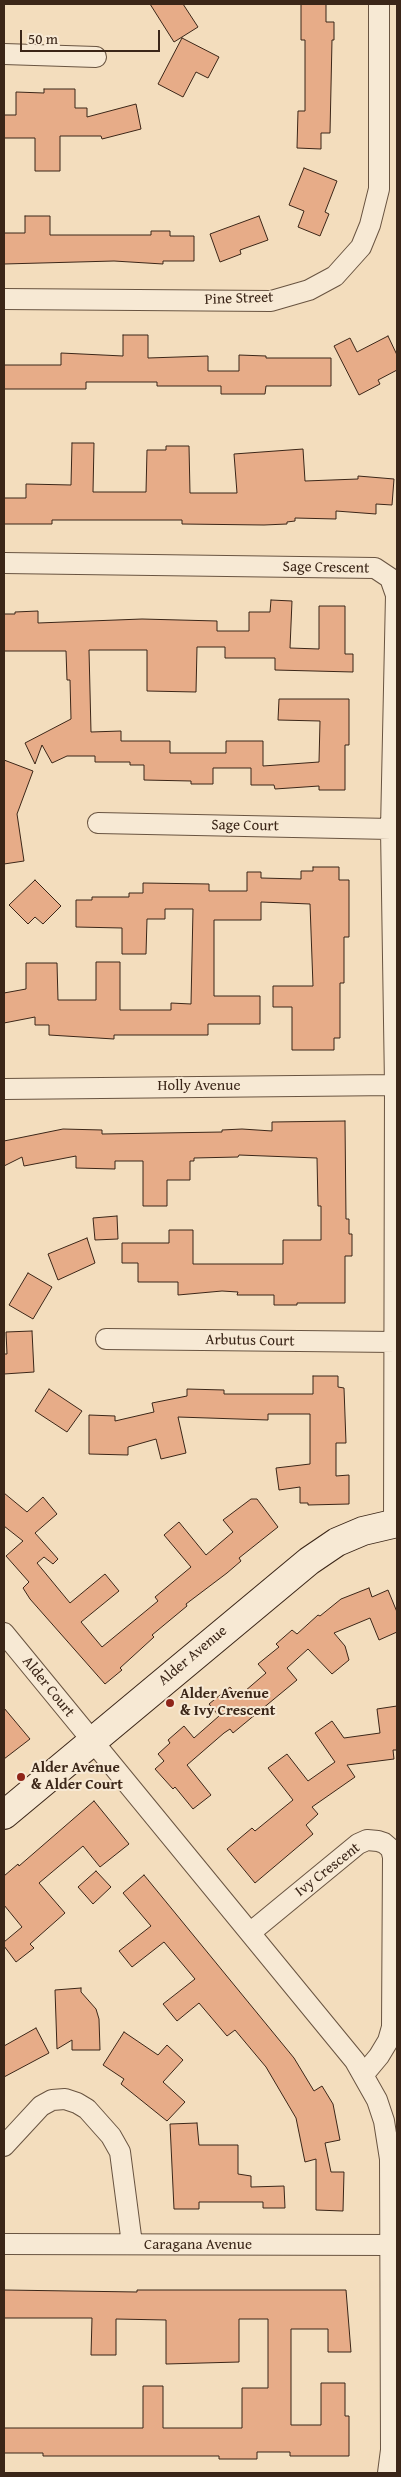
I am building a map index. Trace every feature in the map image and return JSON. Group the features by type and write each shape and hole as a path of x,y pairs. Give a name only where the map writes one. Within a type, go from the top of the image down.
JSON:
{"street":[{"name":"Pine Street","path":"4,299 271,301 309,290 335,276 361,247 370,225 379,189 379,4"},
{"path":"4,54 96,57"},
{"name":"Sage Crescent","path":"4,563 375,568 390,578 396,595 391,829 395,1085 394,1342 396,1523"},
{"name":"Sage Court","path":"98,823 391,829"},
{"name":"Holly Avenue","path":"4,1089 395,1085"},
{"name":"Arbutus Court","path":"106,1339 394,1342"},
{"name":"Alder Avenue","path":"4,1815 309,1561 337,1542 363,1531 396,1523"},
{"name":"Alder Court","path":"4,1633 91,1741"},
{"path":"91,1741 251,1932 364,2074 377,2100 388,2140 391,2245 391,2450 388,2473"},
{"name":"Ivy Crescent","path":"251,1932 358,1844 367,1840 378,1841 391,1849 393,1857 392,2027 388,2040 379,2056 364,2074"},
{"path":"4,2146 41,2106 52,2100 65,2099 87,2109 117,2144 120,2152 132,2244"},
{"name":"Caragana Avenue","path":"4,2244 391,2245"}],"building":[{"path":"150,4 183,4 198,27 174,42"},
{"path":"301,4 326,4 326,22 334,22 330,133 321,133 321,149 297,148 298,111 305,111 305,40 301,40"},
{"path":"182,38 219,57 208,78 196,72 183,97 158,84"},
{"path":"44,89 75,89 75,108 87,108 87,117 136,104 141,129 102,139 101,136 60,136 60,171 35,171 35,138 4,138 4,115 16,115 16,92 44,93"},
{"path":"304,168 337,181 325,212 329,214 320,236 298,227 304,211 289,205"},
{"path":"25,216 50,216 50,235 151,235 151,231 170,231 170,236 194,236 194,261 163,261 163,264 114,261 4,264 4,233 25,233"},
{"path":"259,216 268,240 240,250 241,254 220,262 210,234"},
{"path":"123,335 148,335 148,358 208,356 208,371 239,371 239,355 266,356 266,358 331,358 331,386 266,386 265,394 221,394 221,386 157,386 157,382 86,382 86,389 4,389 4,365 61,365 61,353 123,356"},
{"path":"388,336 397,355 397,370 378,380 380,384 359,395 334,346 350,338 357,352"},
{"path":"72,443 94,443 93,492 146,492 147,450 166,450 166,446 189,446 190,493 237,493 234,454 303,449 305,481 358,479 358,476 394,479 392,505 376,504 376,514 336,511 336,519 295,518 295,521 287,522 287,524 182,524 182,520 52,520 52,524 4,524 4,498 26,498 26,484 71,485"},
{"path":"271,600 292,601 290,648 319,649 319,606 345,606 345,654 353,654 353,672 275,670 275,658 225,658 225,647 197,647 196,692 147,691 147,650 89,650 91,732 121,731 121,741 170,741 170,753 226,753 226,741 263,741 263,766 319,762 320,721 278,720 279,699 349,699 349,745 345,745 345,790 319,790 319,786 275,789 274,785 251,785 251,768 213,768 213,784 191,784 191,781 144,780 144,765 130,765 130,762 95,762 95,756 67,756 52,763 42,745 35,764 25,743 71,719 70,680 67,680 66,651 4,651 4,614 38,611 38,623 142,619 217,621 217,631 249,631 249,612 270,612"},
{"path":"4,760 33,771 17,814 24,861 4,864"},
{"path":"313,867 339,867 339,880 349,880 349,937 344,937 344,983 340,983 340,1038 334,1038 334,1050 292,1050 292,1007 273,1007 273,986 313,986 310,904 261,902 261,920 214,920 214,996 260,996 260,1024 208,1024 208,1035 114,1035 114,1039 49,1035 49,1025 35,1025 35,1017 4,1023 4,993 26,989 26,963 57,963 58,1000 96,1000 96,962 120,962 120,1010 171,1010 171,1003 191,1004 193,909 165,909 165,919 147,919 146,954 122,954 122,928 76,927 76,900 92,900 92,897 129,897 129,893 143,893 143,883 209,884 209,891 247,891 247,872 261,872 261,878 301,879 301,871 313,871"},
{"path":"35,880 61,906 43,924 35,917 28,924 9,905"},
{"path":"345,1121 346,1219 349,1219 349,1234 352,1234 352,1256 345,1256 345,1303 274,1305 274,1295 237,1295 238,1292 222,1291 178,1295 178,1282 138,1282 138,1263 122,1263 122,1243 169,1243 169,1230 193,1230 193,1264 283,1264 283,1240 321,1240 321,1206 318,1206 317,1158 239,1155 238,1157 194,1158 194,1161 190,1161 190,1180 167,1180 167,1206 143,1206 143,1161 115,1161 115,1169 76,1168 76,1156 24,1166 22,1157 4,1166 4,1141 63,1129 102,1130 102,1134 222,1132 222,1130 242,1129 272,1131 272,1122"},
{"path":"117,1216 118,1239 95,1240 93,1218"},
{"path":"87,1238 95,1263 58,1280 48,1254"},
{"path":"28,1273 52,1287 33,1319 9,1305"},
{"path":"32,1331 34,1372 4,1374 4,1354 7,1354 6,1332"},
{"path":"313,1376 338,1376 338,1387 344,1388 346,1443 336,1443 336,1476 349,1475 349,1504 308,1505 308,1503 300,1503 300,1487 279,1490 276,1468 310,1464 310,1414 268,1414 268,1420 178,1417 186,1453 161,1459 156,1439 128,1447 128,1455 89,1454 89,1415 115,1416 115,1421 154,1412 152,1403 187,1396 187,1389 224,1390 224,1394 313,1394"},
{"path":"49,1389 82,1411 67,1432 35,1411"},
{"path":"4,1493 27,1512 43,1497 57,1514 35,1533 58,1559 53,1564 44,1557 37,1563 70,1603 105,1574 119,1591 81,1622 102,1647 158,1601 155,1597 191,1567 164,1535 179,1522 206,1555 233,1532 223,1520 251,1499 257,1499 278,1527 239,1558 241,1561 227,1573 186,1604 187,1606 152,1635 154,1637 120,1668 122,1670 105,1684 30,1599 23,1588 29,1582 6,1556 23,1541 4,1526"},
{"path":"369,1588 372,1597 388,1590 397,1612 397,1632 379,1640 370,1618 334,1633 345,1646 349,1660 332,1674 308,1649 287,1668 297,1680 233,1733 230,1729 224,1733 187,1765 211,1795 193,1809 175,1787 173,1789 155,1769 164,1761 158,1754 170,1743 168,1740 184,1726 194,1738 219,1716 209,1704 230,1687 238,1697 266,1673 258,1664 279,1647 276,1644 292,1630 297,1634 318,1615 320,1616 341,1599"},
{"path":"397,1706 397,1750 393,1750 394,1759 347,1765 355,1777 312,1807 318,1814 306,1825 313,1834 255,1883 227,1849 252,1828 255,1831 293,1800 268,1768 287,1754 308,1781 335,1762 315,1733 332,1721 344,1738 380,1733 377,1709"},
{"path":"4,1708 30,1739 4,1759"},
{"path":"94,1801 129,1844 100,1867 83,1846 39,1883 65,1913 30,1944 34,1948 16,1962 4,1946 4,1942 22,1927 4,1905 4,1876 18,1864 19,1866"},
{"path":"96,1871 111,1887 93,1904 78,1887"},
{"path":"144,1875 294,2058 314,2091 322,2086 333,2104 340,2140 325,2143 331,2172 344,2172 343,2211 316,2210 316,2159 305,2162 296,2118 266,2067 235,2030 227,2036 199,2003 177,2021 163,2004 195,1979 164,1942 132,1967 119,1951 151,1926 123,1893"},
{"path":"81,1988 81,1992 96,2009 99,2019 100,2050 72,2050 72,2040 57,2049 55,1990"},
{"path":"36,2028 49,2053 4,2077 4,2046"},
{"path":"124,2032 158,2055 167,2045 183,2060 163,2082 185,2102 167,2121 121,2084 124,2079 103,2065"},
{"path":"197,2123 199,2145 238,2145 238,2174 251,2176 251,2187 284,2186 285,2208 263,2208 263,2202 199,2202 199,2209 174,2209 170,2124"},
{"path":"4,2290 137,2292 137,2290 346,2290 351,2352 328,2352 328,2329 291,2329 291,2425 321,2425 321,2383 345,2383 345,2416 349,2416 349,2456 290,2456 290,2452 257,2452 257,2459 219,2459 219,2456 43,2456 43,2453 4,2453 4,2428 143,2428 143,2386 163,2386 163,2428 242,2428 242,2388 268,2388 268,2319 239,2319 239,2362 166,2364 166,2320 116,2319 116,2355 91,2355 92,2318 4,2318"}],"place":[{"name":"Alder Avenue & Ivy Crescent","path":"170,1703"},
{"name":"Alder Avenue & Alder Court","path":"21,1777"}]}
